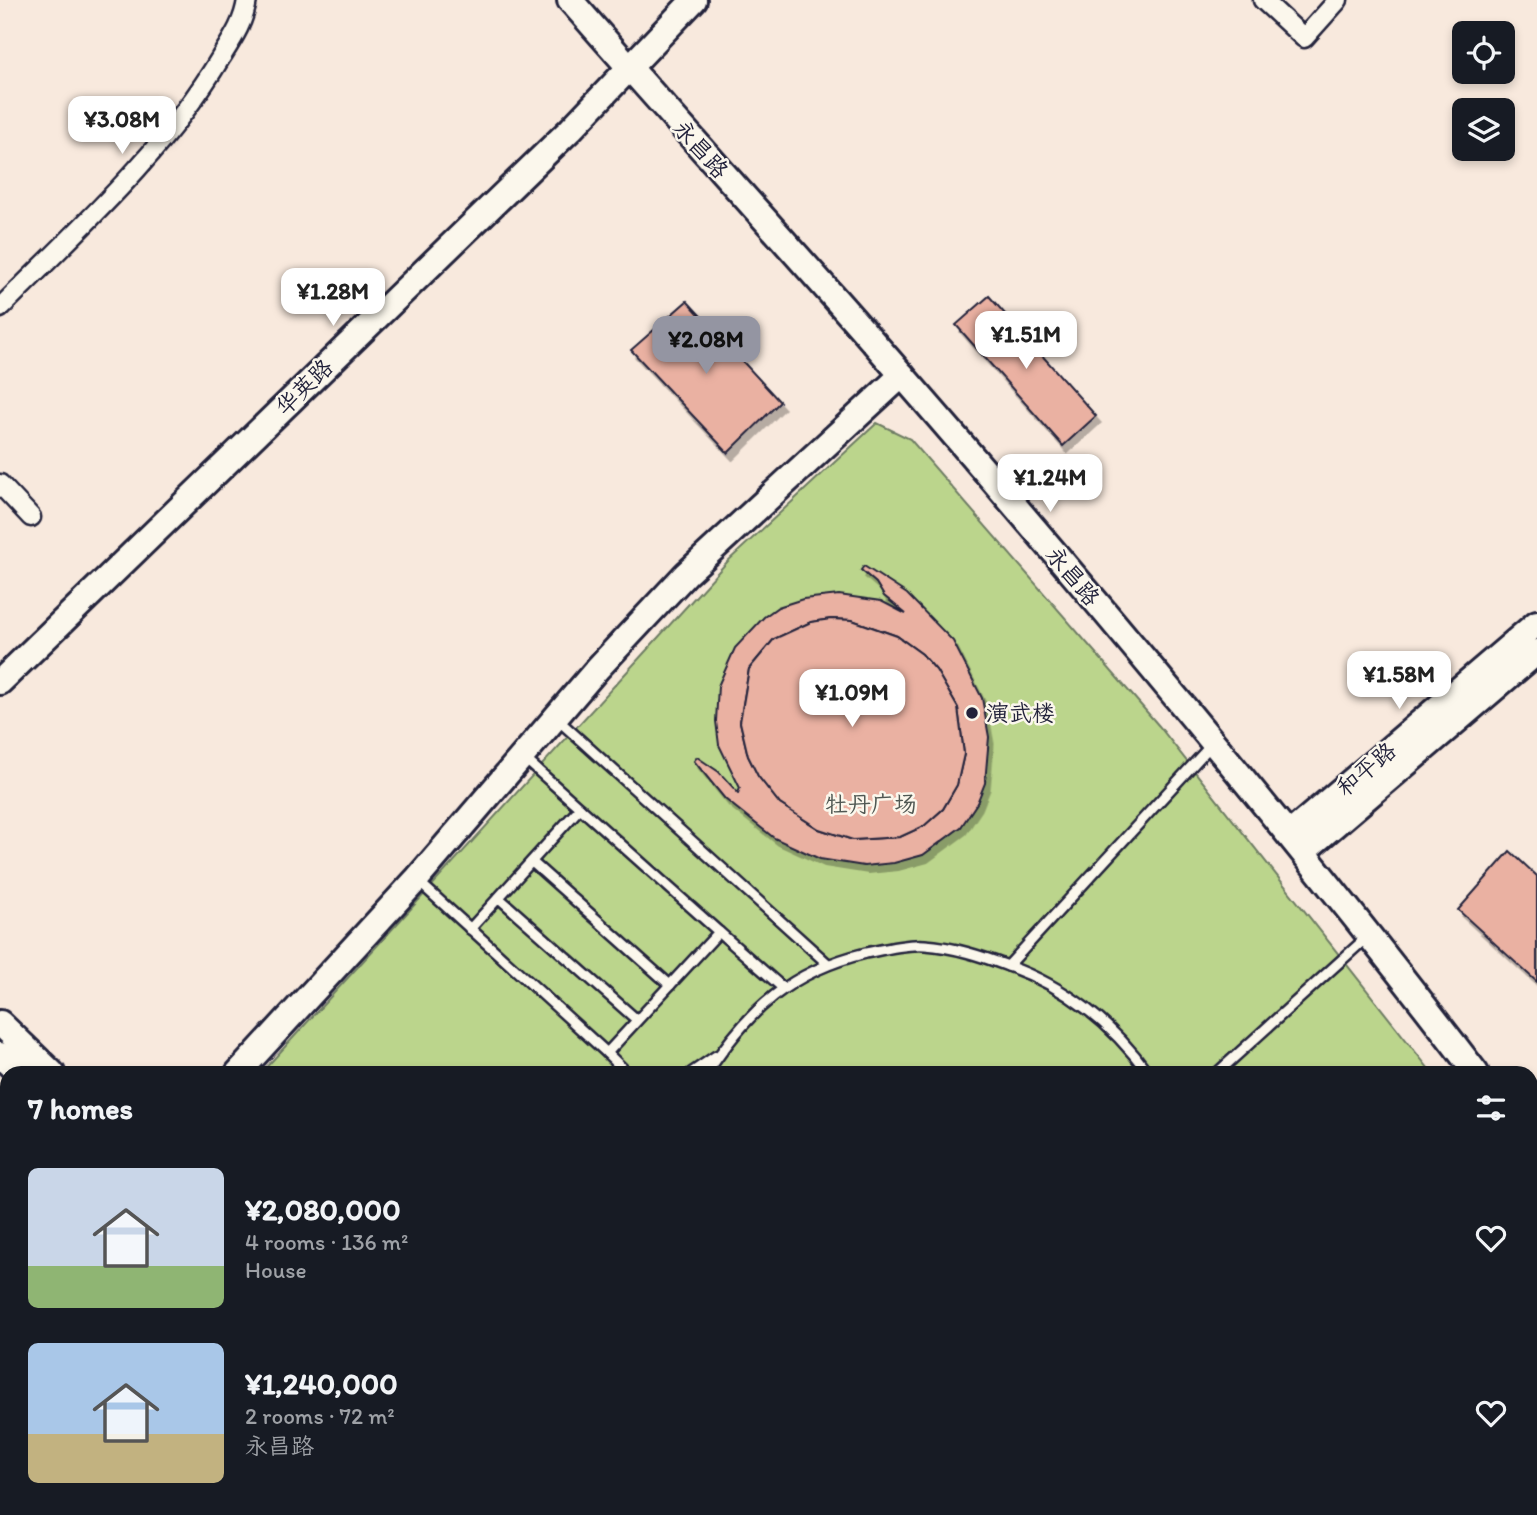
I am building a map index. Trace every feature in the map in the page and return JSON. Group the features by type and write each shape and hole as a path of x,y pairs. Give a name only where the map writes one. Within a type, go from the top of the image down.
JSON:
{"main road":[{"name":"永昌路","path":"570,0 902,375 1214,742 1370,934 1471,1066"},
{"name":"华英路","path":"0,682 571,129 694,0"},
{"path":"244,1066 416,880 598,668 686,574 902,375"},
{"name":"和平路","path":"1297,842 1537,623"},
{"name":"和平路","path":"1297,842 1537,652"},
{"path":"0,1023 45,1066"}],"street":[{"path":"0,307 125,183 203,88 245,18 247,0"},
{"path":"1263,0 1304,38 1338,0"},
{"path":"0,484 31,517"}],"lane":[{"path":"556,718 828,964"},
{"path":"1008,965 1214,742"},
{"path":"523,757 783,988"},
{"path":"470,929 580,808"},
{"path":"532,862 670,985"},
{"path":"416,880 620,1066"},
{"path":"499,898 638,1020"},
{"path":"607,1053 719,932"},
{"path":"1225,1066 1370,934"},
{"path":"711,1066 742,1028 783,988 809,971 887,948 922,945 961,950 1031,974 1087,1007 1110,1028 1142,1066"},
{"path":"701,1066 719,1054"}],"green space":[{"name":"牡丹广场","path":"877,423 910,439 1159,726 1426,1066 267,1066 728,561"}],"building":[{"path":"989,296 1096,416 1063,446 956,325"},
{"path":"687,301 780,402 728,453 631,350"},
{"name":"演武楼","path":"864,566 907,594 953,641 982,698 989,737 985,783 977,803 961,827 923,855 894,863 864,866 820,859 774,838 725,799 694,761 697,757 719,772 738,793 740,788 719,745 716,721 718,686 735,648 764,617 778,607 803,599 839,595 881,601 906,614 884,596 876,583 861,570","holes":["852,620 897,636 922,654 936,670 958,708 964,754 957,785 943,809 924,826 900,837 853,840 819,829 780,804 758,776 748,756 740,722 749,669 774,639 811,622"]},
{"path":"852,620 897,636 922,654 936,670 958,708 964,754 957,785 943,809 924,826 900,837 853,840 819,829 780,804 758,776 748,756 740,722 749,669 774,639 811,622"},
{"path":"1510,851 1537,876 1537,982 1458,910"}],"place":[{"name":"演武楼","path":"972,713"}]}
